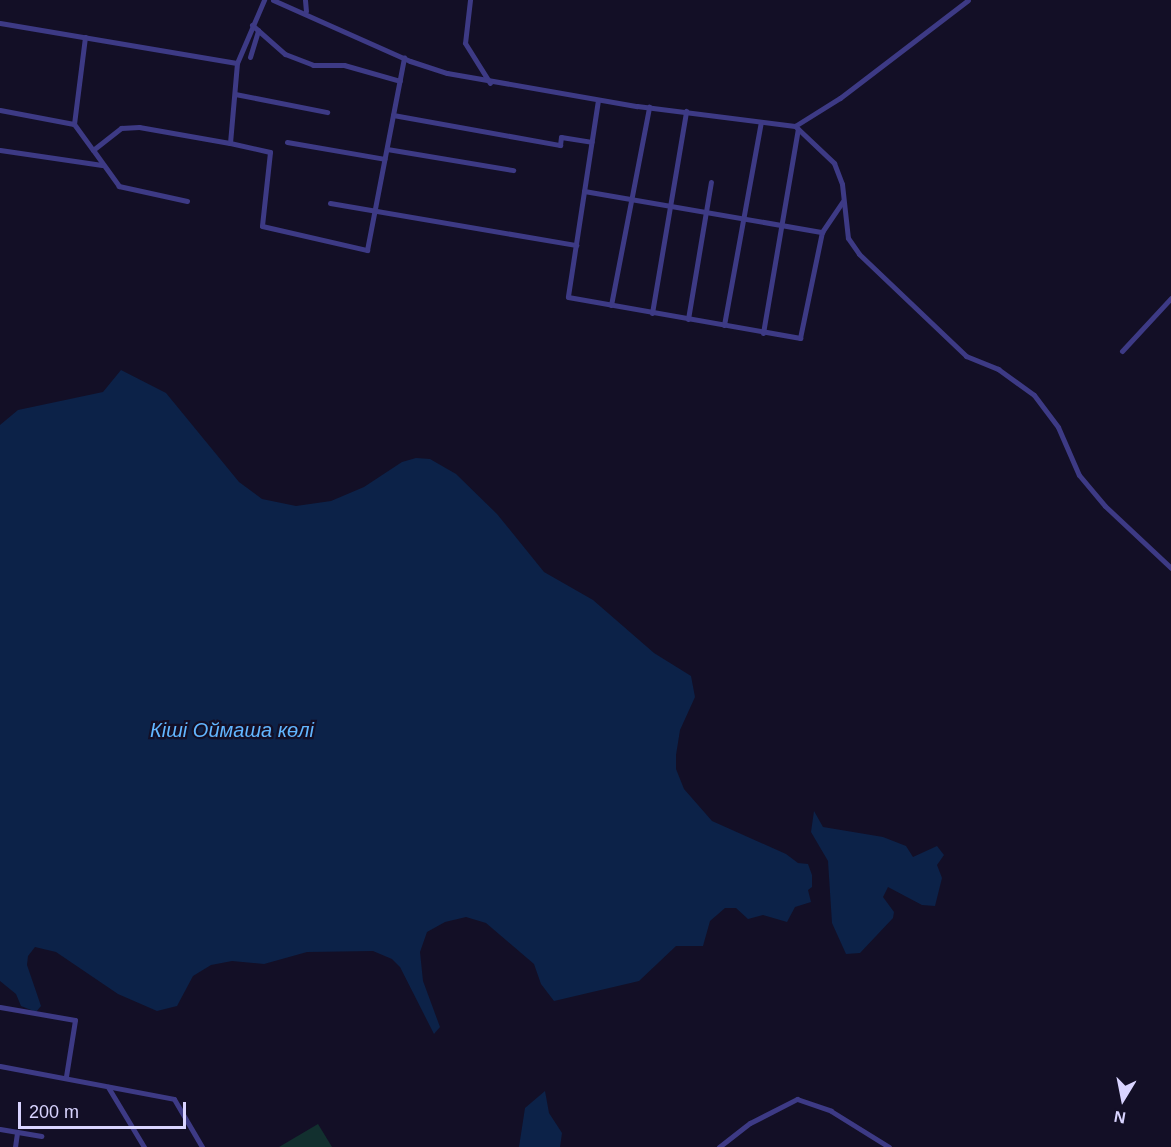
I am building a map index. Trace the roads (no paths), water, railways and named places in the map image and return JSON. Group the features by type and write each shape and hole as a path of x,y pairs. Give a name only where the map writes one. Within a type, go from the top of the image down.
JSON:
{"street":[{"path":"230,143 237,63 264,0"},
{"path":"273,0 306,11 404,58 490,83 796,127 834,163 842,184 848,238 860,254 966,356 998,369 1034,395 1058,428 1079,475 1105,506 1171,568"},
{"path":"305,0 306,11"},
{"path":"470,0 465,44 490,83"},
{"path":"763,333 796,127 840,98 968,0"},
{"path":"0,23 237,63"},
{"path":"252,25 285,54 313,65 344,65 400,81"},
{"path":"250,57 258,30"},
{"path":"74,124 85,37"},
{"path":"93,150 121,128 139,127 270,152 262,226 367,250 404,58"},
{"path":"235,94 327,112"},
{"path":"598,100 568,297 800,338 822,232 843,201"},
{"path":"611,305 649,107"},
{"path":"0,110 74,124 119,186 187,201"},
{"path":"652,313 686,111"},
{"path":"393,115 560,145 561,136 592,142"},
{"path":"724,325 761,122"},
{"path":"287,142 385,159"},
{"path":"387,149 513,170"},
{"path":"0,150 102,165"},
{"path":"688,319 711,182"},
{"path":"584,191 822,232"},
{"path":"330,203 576,245"},
{"path":"1122,351 1171,298"},
{"path":"0,1007 75,1020 66,1076"},
{"path":"0,1066 66,1076 108,1087 174,1099 202,1147"},
{"path":"108,1087 144,1147"},
{"path":"719,1147 750,1123 786,1101 797,1099 831,1111 889,1147"},
{"path":"0,1129 41,1136"},
{"path":"15,1147 17,1132"}],"water":[{"name":"Кіші Оймаша көлi","path":"121,370 166,393 239,482 262,499 296,506 331,501 364,487 402,462 416,458 430,459 456,474 497,514 544,572 593,600 654,653 691,676 695,697 680,730 676,755 676,769 684,789 712,821 786,854 798,863 808,864 812,875 812,887 808,890 811,902 795,907 787,922 763,915 748,919 736,908 725,908 710,921 703,946 676,946 639,981 554,1001 541,984 534,964 486,923 466,917 445,922 427,932 420,952 423,981 440,1027 434,1034 400,967 392,959 373,951 307,952 264,964 232,961 211,965 193,976 177,1006 157,1011 118,994 56,952 35,947 28,956 27,965 41,1006 36,1012 21,1006 16,994 0,981 0,425 18,410 103,392"},
{"path":"814,811 823,827 883,837 906,846 913,857 937,846 944,855 937,865 942,878 935,906 922,905 888,887 883,897 894,912 893,918 860,953 846,954 832,923 828,861 811,832"},
{"path":"545,1091 549,1113 562,1133 560,1147 519,1147 525,1108"}]}
